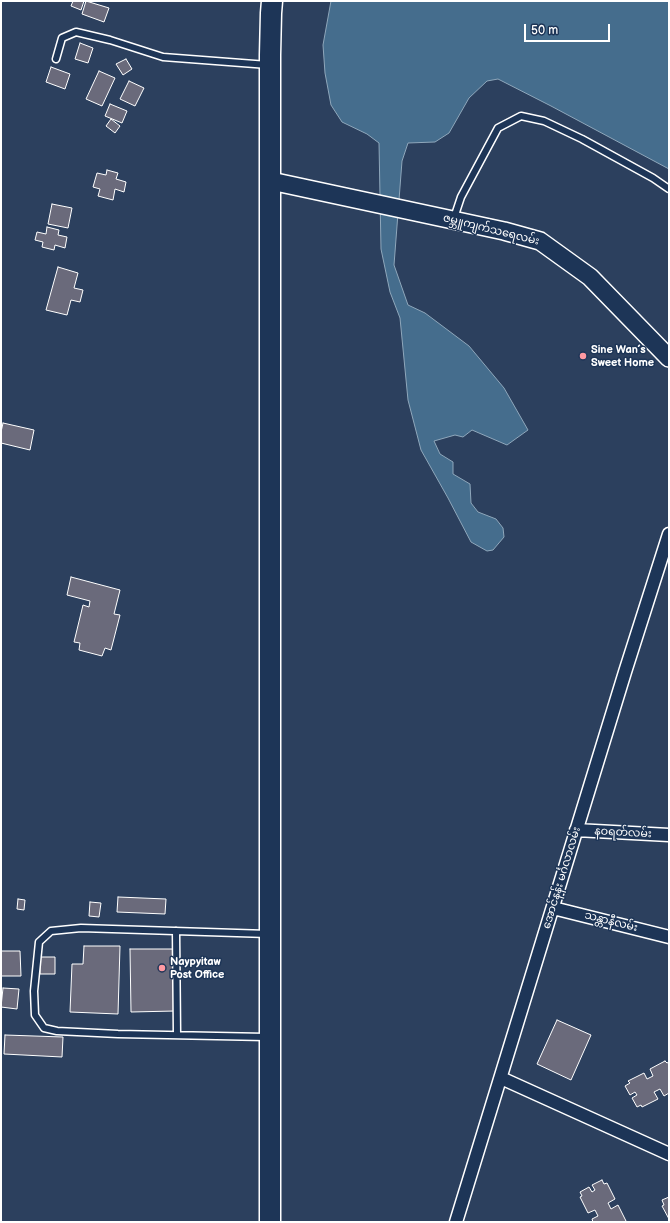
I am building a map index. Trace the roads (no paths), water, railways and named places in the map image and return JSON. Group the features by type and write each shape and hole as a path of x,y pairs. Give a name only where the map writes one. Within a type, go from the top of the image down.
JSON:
{"highway":[{"path":"270,1222 270,65 272,1"}],"main road":[{"name":"ဇမ္ဘူကျက်သရေလမ်း","path":"271,181 453,220 540,241 590,277 669,358"}],"street":[{"name":"အောင်နန်း မင်္ဂလာလမ်း","path":"456,1222 624,672 669,534"},
{"name":"နဝရတ်လမ်း","path":"576,830 669,835"},
{"name":"သန္တာနီလမ်း","path":"553,908 669,937"},
{"path":"501,1078 669,1154"}],"lane":[{"path":"56,59 62,38 76,32 110,40 163,57 270,65"},
{"path":"453,220 461,197 498,128 521,116 544,121 582,139 653,178 669,189"},
{"path":"270,934 81,928 51,932 39,942 34,990 35,1014 44,1028 57,1031 118,1034 270,1037"},
{"path":"176,931 177,1035"}],"water":[{"path":"331,1 669,1 669,169 498,79 487,81 469,98 449,133 435,142 408,143 402,161 394,265 408,305 425,313 469,346 504,388 528,430 507,445 472,430 463,437 455,435 434,441 440,454 453,462 453,474 470,484 471,503 478,512 496,519 503,528 504,537 493,550 487,551 471,542 421,450 408,400 400,318 390,292 381,249 379,143 367,134 342,122 331,105 325,73 323,45"}],"place":[{"name":"Sine Wan´s Sweet Home","path":"583,356"},
{"name":"Naypyitaw Post Office","path":"162,968"}]}
